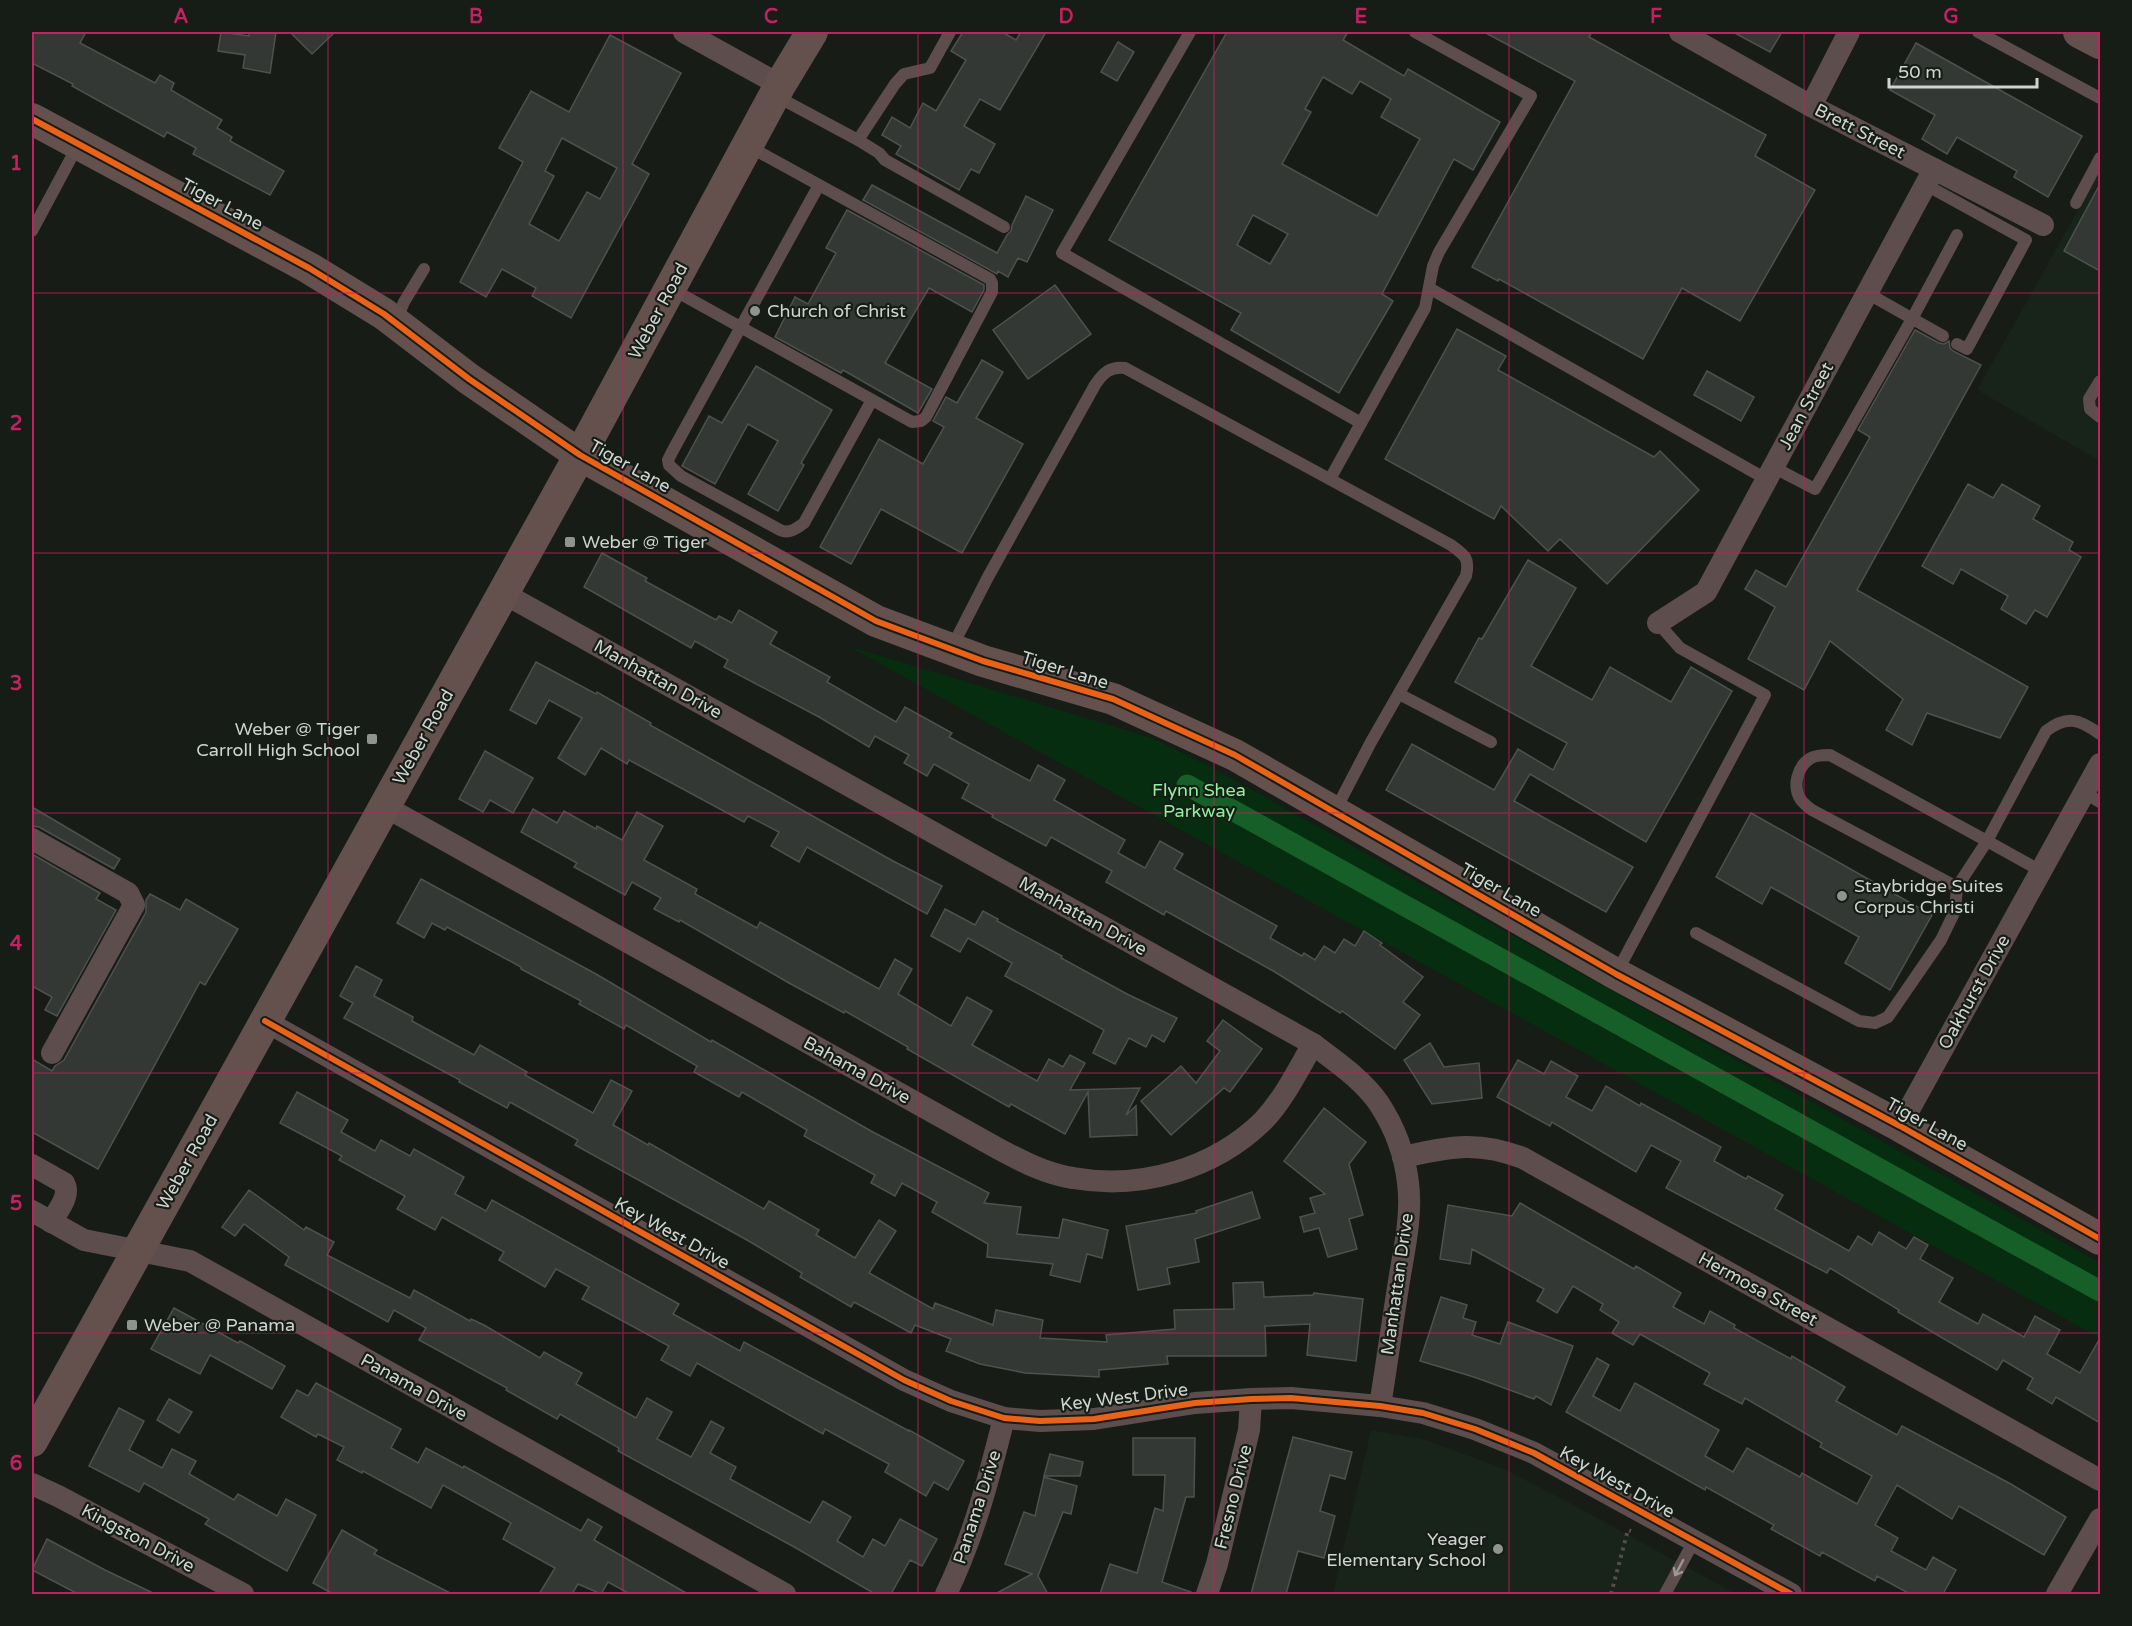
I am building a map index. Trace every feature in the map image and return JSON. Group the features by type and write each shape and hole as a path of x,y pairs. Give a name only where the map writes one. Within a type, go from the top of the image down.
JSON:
{"street":[{"path":"684,32 777,91"},
{"name":"Weber Road","path":"32,1441 580,455 777,91 812,32"},
{"name":"Brett Street","path":"1680,32 1930,177 2043,225"},
{"path":"1810,106 1849,32"},
{"path":"2079,32 2100,44"},
{"name":"Tiger Lane","path":"32,119 309,268 395,322 469,379 580,455 876,621 983,661 1113,699 1235,754 1616,974 1900,1126 2100,1239"},
{"name":"Jean Street","path":"1658,623 1706,592 1930,177"},
{"name":"Manhattan Drive","path":"503,593 1313,1044 1353,1074 1377,1102 1392,1126 1403,1157 1408,1185 1408,1220 1380,1406"},
{"name":"Oakhurst Drive","path":"1900,1126 2041,871 2092,797 2100,764"},
{"name":"Bahama Drive","path":"384,806 997,1148 1034,1167 1072,1178 1115,1182 1157,1178 1199,1164 1235,1145 1264,1120 1288,1088 1313,1044"},
{"path":"32,839 128,893 134,904 52,1053"},
{"name":"Key West Drive","path":"265,1022 904,1380 951,1401 1004,1418 1040,1421 1094,1419 1195,1403 1291,1398 1380,1406 1423,1413 1475,1428 1525,1449 1788,1594"},
{"name":"Hermosa Street","path":"1403,1157 1454,1146 1479,1146 1501,1150 1523,1158 2100,1480"},
{"path":"32,1165 66,1186 67,1193 41,1217"},
{"name":"Panama Drive","path":"41,1217 84,1240 190,1261 785,1594"},
{"name":"Fresno Drive","path":"1207,1594 1217,1564 1249,1430 1251,1399"},
{"name":"Panama Drive","path":"946,1594 972,1530 1004,1418"},
{"name":"Kingston Drive","path":"32,1484 243,1594"},
{"path":"2057,1594 2100,1520"}],"lane":[{"path":"858,140 895,84 904,74 930,68 950,32"},
{"path":"1190,32 1062,253 1361,423"},
{"path":"1330,479 1425,308 1433,266 1439,252 1532,96 1415,32"},
{"path":"1987,34 2100,98"},
{"path":"777,91 879,153 885,160 1004,227"},
{"path":"32,231 78,144"},
{"path":"670,288 912,422 921,421 926,417 987,304 992,292 990,279 747,146"},
{"path":"2076,203 2100,158"},
{"path":"1930,177 2026,240 1967,349 1958,344"},
{"path":"819,185 668,460 672,470 681,476 780,530 785,532 797,529 804,523 872,400"},
{"path":"1429,288 1770,473 1815,489 1957,235"},
{"path":"395,322 424,269"},
{"path":"1867,293 1943,336"},
{"path":"951,649 988,577 1095,385 1108,370 1116,367 1125,368 1451,545 1467,558 1466,576 1334,812"},
{"path":"2100,381 2089,399 2090,410 2100,417"},
{"path":"1616,974 1765,695 1680,648 1658,623"},
{"path":"1399,694 1491,742"},
{"path":"1696,933 1859,1021 1875,1023 1888,1017 1941,940 1954,911 1958,888 1987,841 2046,731 2058,722 2072,720 2100,734"},
{"path":"1958,888 1812,810 1802,801 1797,790 1797,778 1803,764 1813,756 1830,755 2041,871"},
{"path":"1665,1594 1694,1541"}],"shaded area":[{"path":"2100,171 2100,461 1977,390"},
{"name":"Yeager Elementary School","path":"1371,1430 1423,1439 1502,1468 1736,1594 1333,1594"}],"green space":[{"name":"Flynn Shea Parkway","path":"848,646 1152,738 1211,767 2100,1263 2100,1338"}],"building":[{"path":"32,32 86,32 80,43 155,83 160,75 174,83 171,90 222,120 217,128 232,137 230,141 284,171 270,195 193,154 196,148 167,132 164,137 32,63"},
{"path":"221,32 249,36 249,32 276,32 270,73 243,68 245,55 218,51"},
{"path":"290,32 335,32 312,54"},
{"path":"963,32 1002,32 1016,40 1021,32 1046,32 1000,110 980,99 964,126 995,144 979,173 971,169 959,190 896,154 901,146 882,135 892,117 910,128 923,103 936,111 966,60 951,51"},
{"path":"1227,32 1348,32 1343,40 1404,76 1408,69 1500,122 1473,170 1454,159 1382,294 1393,301 1339,393 1231,330 1241,313 1109,240","holes":["1323,77 1352,94 1360,81 1391,99 1381,117 1420,139 1377,216 1282,164 1311,112 1305,109","1253,215 1288,234 1270,264 1237,245"]},
{"path":"1484,32 1592,32 1589,37 1766,135 1755,156 1815,190 1740,321 1682,288 1643,359 1499,279 1498,281 1472,267 1575,81"},
{"path":"1733,32 1782,32 1770,52"},
{"path":"610,35 681,73 632,164 649,174 571,318 532,296 536,288 502,269 486,297 460,282 523,162 499,148 531,91 569,112","holes":["562,138 617,168 600,199 587,192 559,241 529,224 554,176 545,171"]},
{"path":"1118,42 1134,52 1117,81 1101,72"},
{"path":"1916,43 2082,136 2048,197 2014,177 2017,171 1957,137 1947,154 1922,139 1935,115 1890,90"},
{"path":"2100,184 2100,271 2064,251"},
{"path":"872,185 997,253 1011,231 1026,196 1053,210 1027,262 1018,258 1008,277 998,271 997,274 863,200"},
{"path":"847,210 984,285 984,290 972,312 929,288 885,363 932,389 918,413 843,370 841,373 775,337 795,297 808,304 836,253 826,248"},
{"path":"1055,285 1091,334 1028,379 993,330"},
{"path":"1457,329 1506,356 1498,370 1654,457 1660,451 1699,490 1607,584 1560,539 1548,551 1501,506 1494,519 1385,459"},
{"path":"1915,330 1939,343 1944,344 1949,341 1953,351 1981,365 1857,590 2028,687 2000,738 1927,713 1912,745 1886,730 1903,699 1830,641 1804,690 1748,659 1775,607 1745,589 1756,570 1786,587 1870,437 1858,430"},
{"path":"982,360 1003,372 976,418 1023,444 962,553 881,509 851,564 820,547 879,439 923,464 944,427 933,421 946,397 957,403"},
{"path":"756,366 832,410 801,463 804,465 778,511 748,494 778,441 748,424 715,484 682,466 709,416 722,423"},
{"path":"1707,371 1754,397 1741,421 1694,395"},
{"path":"1968,484 1993,498 2002,484 2040,506 2033,519 2073,542 2069,550 2081,557 2047,617 2035,610 2026,624 2001,609 2008,596 1961,569 1953,584 1922,566"},
{"path":"602,553 647,578 645,581 716,620 719,616 732,623 739,610 777,632 770,644 830,677 827,682 896,722 905,707 952,733 949,737 1030,781 1038,765 1065,780 1054,800 1125,840 1118,853 1145,868 1160,841 1183,854 1174,869 1277,926 1270,938 1302,956 1304,953 1315,960 1324,946 1335,953 1344,939 1355,946 1364,931 1423,977 1403,1002 1420,1015 1395,1049 1342,1011 1340,1013 1275,972 1166,911 1164,915 1106,882 1112,871 1051,837 1046,846 992,817 993,815 962,798 969,784 934,764 927,776 904,763 909,755 875,736 869,747 819,717 724,667 728,660 695,641 691,648 584,587"},
{"path":"1528,560 1576,588 1531,666 1592,700 1610,667 1671,702 1691,667 1732,691 1646,842 1530,774 1514,801 1633,867 1606,912 1386,790 1412,744 1494,790 1518,749 1553,770 1567,743 1455,682 1479,638 1482,639"},
{"path":"536,662 596,694 597,692 651,723 650,725 942,886 927,914 807,847 799,862 771,846 779,832 748,816 744,822 629,760 627,764 601,748 585,775 558,758 582,718 549,700 536,724 510,710"},
{"path":"485,751 533,778 513,813 490,800 483,812 459,799"},
{"path":"32,807 120,859 114,869 39,827 32,826"},
{"path":"533,809 557,823 564,811 622,840 637,812 663,826 644,860 697,889 695,894 757,928 760,922 879,989 895,959 912,969 898,994 951,1026 967,997 992,1011 972,1045 1037,1081 1049,1059 1063,1067 1070,1055 1085,1063 1070,1090 1140,1088 1126,1115 1136,1106 1137,1135 1090,1137 1088,1092 1065,1134 1011,1104 1009,1107 845,1011 844,1013 789,983 680,920 679,922 654,909 661,898 632,882 625,895 574,867 577,863 521,832"},
{"name":"Staybridge Suites Corpus Christi","path":"1751,813 1932,915 1890,990 1845,963 1859,937 1771,887 1762,904 1716,877"},
{"path":"32,854 100,893 96,899 116,910 57,1016 45,1010 52,997 32,986"},
{"path":"421,879 596,974 711,1042 712,1040 871,1131 989,1193 984,1203 1021,1207 1017,1234 1059,1238 1063,1219 1108,1230 1102,1258 1087,1254 1080,1282 1050,1275 1053,1264 987,1257 988,1244 932,1212 937,1202 902,1183 895,1196 871,1183 875,1175 804,1136 807,1130 742,1092 739,1097 694,1072 697,1066 626,1025 624,1029 579,1004 581,1001 447,927 445,930 432,923 424,938 397,923"},
{"path":"150,894 180,910 186,899 238,929 205,985 200,982 98,1169 32,1132 32,1059 52,1071 64,1060 146,912 146,900"},
{"path":"945,909 975,925 983,911 1062,956 1061,958 1177,1018 1164,1042 1152,1035 1146,1047 1129,1038 1115,1064 1093,1053 1104,1030 1005,976 1012,963 968,938 960,952 931,936"},
{"path":"356,966 382,980 374,996 413,1017 412,1021 474,1055 480,1045 527,1072 525,1075 593,1113 611,1080 632,1091 613,1125 764,1209 769,1201 819,1230 816,1235 855,1258 879,1220 896,1231 869,1273 933,1309 935,1303 993,1325 996,1310 1043,1320 1040,1338 1107,1342 1106,1335 1175,1329 1174,1310 1234,1309 1233,1283 1263,1282 1264,1297 1313,1295 1314,1293 1363,1299 1356,1361 1307,1355 1310,1324 1265,1326 1266,1356 1167,1356 1168,1364 1099,1370 1099,1377 1025,1373 980,1364 946,1351 951,1339 915,1325 911,1333 854,1302 851,1307 800,1277 802,1273 747,1240 575,1145 578,1140 510,1102 507,1108 344,1018 353,1003 340,996"},
{"path":"1223,1020 1262,1049 1230,1092 1224,1088 1171,1135 1141,1101 1181,1066 1196,1083 1220,1051 1207,1041"},
{"path":"1430,1043 1444,1067 1479,1063 1482,1098 1432,1104 1404,1060"},
{"path":"1518,1060 1544,1074 1551,1061 1578,1076 1566,1097 1592,1111 1606,1086 1721,1147 1714,1161 1746,1179 1748,1176 1783,1195 1775,1209 1849,1251 1858,1236 1872,1245 1879,1232 1906,1249 1914,1237 1928,1245 1920,1259 1953,1278 1939,1302 1978,1324 1983,1314 2024,1337 2035,1316 2060,1330 2047,1354 2080,1373 2100,1338 2100,1423 2056,1397 2052,1404 2027,1389 2033,1378 2003,1360 1997,1370 1898,1312 1899,1310 1830,1268 1827,1273 1666,1188 1681,1161 1651,1145 1636,1172 1552,1122 1550,1126 1497,1097"},
{"path":"297,1092 348,1120 341,1132 375,1151 381,1140 410,1156 414,1149 464,1177 455,1194 486,1211 492,1200 679,1304 673,1314 740,1351 744,1342 964,1461 948,1490 934,1482 926,1496 885,1472 889,1464 825,1429 823,1434 697,1363 690,1376 661,1360 669,1346 582,1299 589,1287 556,1269 545,1287 499,1260 504,1252 442,1217 435,1230 397,1209 405,1196 339,1160 342,1156 280,1123"},
{"path":"1324,1108 1366,1142 1349,1164 1363,1215 1349,1219 1357,1249 1328,1257 1319,1228 1304,1232 1300,1217 1315,1213 1310,1198 1325,1194 1284,1161"},
{"path":"249,1190 304,1230 306,1227 334,1242 327,1255 410,1298 414,1290 470,1321 471,1319 484,1325 540,1358 544,1352 582,1373 576,1384 636,1418 647,1398 672,1412 657,1439 691,1457 711,1421 724,1428 710,1453 736,1467 730,1479 810,1523 823,1501 851,1517 837,1541 863,1557 873,1539 885,1546 900,1519 937,1539 922,1566 910,1560 891,1594 875,1594 618,1451 619,1448 560,1414 557,1419 506,1390 507,1388 419,1340 426,1328 394,1310 388,1322 285,1265 289,1257 244,1224 235,1236 222,1227"},
{"path":"1252,1192 1260,1218 1195,1239 1199,1262 1167,1268 1170,1284 1138,1290 1126,1226 1197,1213 1196,1211"},
{"path":"1520,1203 1634,1269 1636,1266 1681,1293 1673,1307 1704,1324 1710,1311 1735,1325 1734,1328 1791,1359 1792,1356 1845,1387 1836,1401 1897,1435 1902,1426 2009,1483 2066,1517 2044,1555 1959,1506 1952,1519 1897,1485 1875,1525 1898,1538 1891,1551 1926,1570 1933,1557 1956,1570 1943,1594 1910,1594 1877,1576 1875,1581 1822,1552 1820,1556 1771,1529 1774,1525 1706,1487 1705,1490 1566,1412 1597,1358 1609,1365 1593,1396 1620,1411 1635,1383 1719,1430 1705,1456 1733,1472 1747,1448 1800,1477 1802,1473 1857,1504 1872,1476 1820,1447 1822,1443 1745,1398 1742,1404 1704,1384 1710,1373 1640,1334 1633,1345 1612,1333 1619,1322 1600,1310 1603,1304 1573,1286 1557,1313 1537,1301 1544,1289 1472,1249 1470,1264 1440,1259 1448,1205 1512,1216"},
{"path":"1441,1297 1467,1305 1463,1318 1476,1322 1472,1335 1500,1344 1508,1322 1573,1346 1551,1405 1536,1396 1534,1399 1474,1377 1420,1361"},
{"path":"174,1308 285,1366 272,1389 210,1355 200,1374 151,1349"},
{"path":"316,1383 401,1429 391,1448 418,1463 426,1448 463,1468 464,1466 581,1531 588,1519 602,1527 594,1540 688,1594 630,1594 608,1582 601,1594 578,1584 572,1594 539,1594 555,1568 503,1539 511,1523 443,1485 431,1508 363,1471 362,1473 337,1460 344,1447 318,1434 316,1437 281,1417 297,1390 308,1396"},
{"path":"169,1399 192,1412 179,1433 157,1420"},
{"path":"119,1408 144,1421 129,1450 162,1468 172,1449 196,1461 189,1474 234,1500 238,1494 277,1516 286,1499 316,1515 287,1571 205,1524 209,1519 144,1483 139,1492 89,1466"},
{"path":"1293,1437 1352,1452 1345,1479 1330,1475 1320,1511 1335,1516 1324,1558 1298,1551 1286,1594 1251,1594"},
{"path":"1133,1438 1195,1438 1194,1497 1186,1497 1162,1582 1191,1592 1191,1594 1100,1594 1110,1564 1137,1573 1155,1508 1163,1511 1165,1475 1133,1475"},
{"path":"1050,1454 1083,1462 1080,1476 1044,1476"},
{"path":"1044,1477 1077,1486 1071,1514 1063,1512 1038,1576 1048,1594 995,1594 1032,1574 1005,1564 1024,1512 1035,1516"},
{"path":"342,1530 377,1550 374,1554 452,1594 333,1594 313,1583"},
{"path":"47,1539 155,1594 78,1594 32,1570"}],"waterway":[{"path":"1187,785 2100,1291"}],"cycle path":[{"path":"32,119 309,268 384,314 469,379 580,455 876,621 983,661 1113,699 1235,755 1616,974 1900,1126 2100,1239"},
{"path":"265,1021 904,1380 951,1401 1004,1418 1040,1421 1094,1419 1195,1403 1291,1398 1380,1406 1423,1413 1475,1429 1534,1453 1791,1594"}],"place":[{"name":"Church of Christ","path":"755,311"},
{"name":"Weber @ Tiger","path":"570,542"},
{"name":"Weber @ Tiger Carroll High School","path":"372,739"},
{"name":"Staybridge Suites Corpus Christi","path":"1842,896"},
{"name":"Weber @ Panama","path":"132,1325"},
{"name":"Yeager Elementary School","path":"1498,1549"}]}
